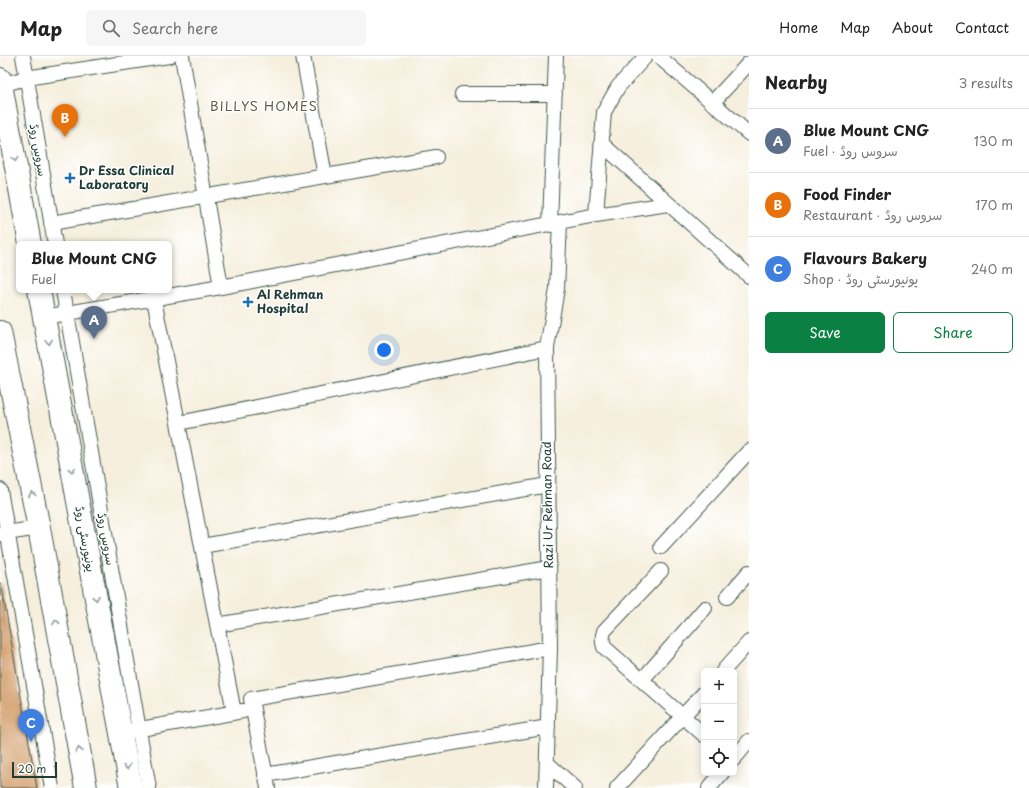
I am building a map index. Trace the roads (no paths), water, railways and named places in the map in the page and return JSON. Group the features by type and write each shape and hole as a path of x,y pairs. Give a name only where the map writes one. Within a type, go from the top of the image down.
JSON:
{"main road":[{"path":"1,82 29,241"},
{"name":"یونیورسٹی روڈ","path":"40,293 130,731 131,788"},
{"path":"0,332 39,528 86,788"}],"street":[{"name":"سروس روڈ","path":"23,56 54,241"},
{"path":"1,82 169,56"},
{"path":"182,56 221,287"},
{"path":"303,56 325,176"},
{"name":"Razi Ur Rehman Road","path":"546,788 550,648 547,348 557,289 554,94 556,56"},
{"path":"596,215 604,112 618,87 646,56"},
{"path":"658,56 712,104 749,134"},
{"path":"712,104 749,63"},
{"path":"462,94 554,94"},
{"path":"601,143 749,276"},
{"path":"51,223 436,157"},
{"path":"44,316 221,287 596,215 668,204"},
{"name":"سروس روڈ","path":"64,293 68,313 130,731 149,788"},
{"path":"154,299 234,712"},
{"path":"179,423 547,348"},
{"path":"660,547 749,451"},
{"path":"202,546 548,485"},
{"path":"0,490 4,533 52,788"},
{"path":"4,533 39,528"},
{"path":"217,625 549,568"},
{"path":"661,571 604,631 604,647 701,732"},
{"path":"727,597 749,572"},
{"path":"642,680 705,608"},
{"path":"726,668 749,642"},
{"path":"548,727 266,782 251,699 550,648"},
{"path":"617,788 701,696"},
{"path":"130,731 253,709"},
{"path":"737,755 749,741"},
{"path":"546,762 575,788"},
{"path":"709,788 719,776"}],"place":[{"name":"Food Finder","path":"65,137"},
{"name":"Dr Essa Clinical Laboratory","path":"70,178"},
{"name":"Al Rehman Hospital","path":"248,302"},
{"name":"Blue Mount CNG","path":"94,339"},
{"name":"Flavours Bakery","path":"31,742"}],"district":[{"name":"BILLYS HOMES","path":"264,106"}]}
